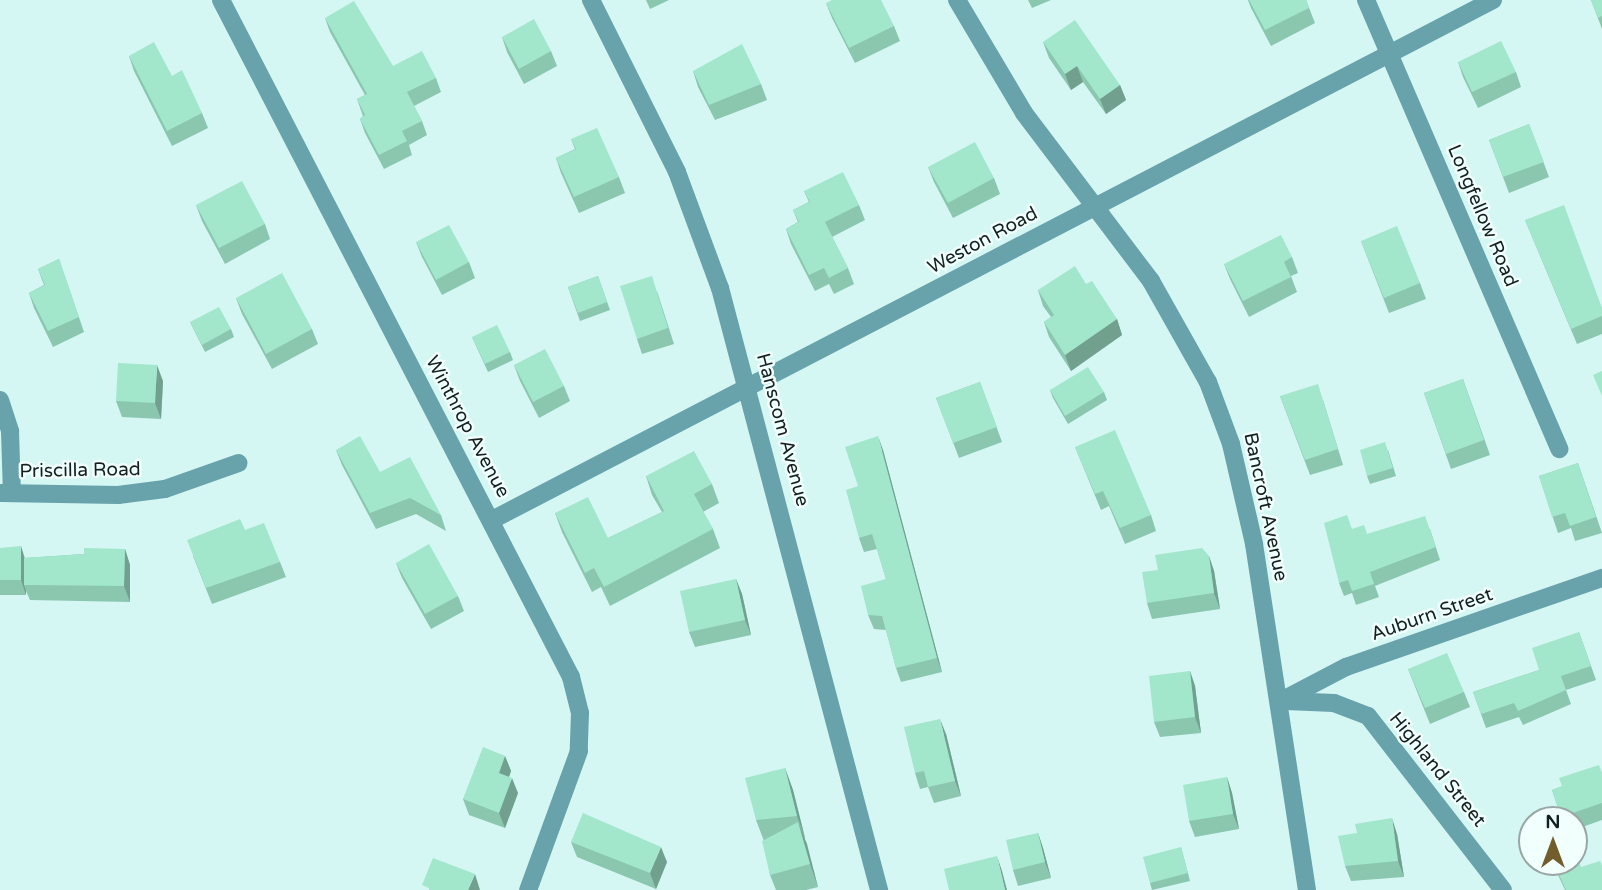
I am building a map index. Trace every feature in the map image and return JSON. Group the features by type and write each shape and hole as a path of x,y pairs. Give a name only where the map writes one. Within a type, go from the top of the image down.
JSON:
{"street":[{"name":"Winthrop Avenue","path":"220,0 567,666 580,713 576,760 528,890"},
{"name":"Hanscom Avenue","path":"591,0 691,205 750,387 879,890"},
{"name":"Bancroft Avenue","path":"957,0 1017,104 1095,204 1171,311 1220,412 1252,531 1307,890"},
{"name":"Longfellow Road","path":"1366,0 1559,449"},
{"name":"Weston Road","path":"492,520 1095,204 1493,0"},
{"path":"0,400 10,431 6,493"},
{"name":"Priscilla Road","path":"6,493 141,492 239,463"},
{"name":"Auburn Street","path":"1279,702 1346,667 1602,578"},
{"name":"Highland Street","path":"1279,702 1334,703 1368,716 1503,890"}],"building":[{"path":"832,0 881,0 894,26 849,48 826,3"},
{"path":"1249,0 1306,0 1309,8 1265,30"},
{"path":"1591,0 1602,0 1602,16 1598,18"},
{"path":"354,1 393,66 422,51 436,78 407,92 422,121 402,131 407,141 379,155 360,119 365,115 357,99 367,94 325,18"},
{"path":"534,19 551,51 519,69 502,37"},
{"path":"1075,20 1120,85 1100,99 1077,66 1065,74 1043,42"},
{"path":"1501,41 1516,72 1472,92 1458,62"},
{"path":"154,42 172,76 182,70 202,113 167,131 129,56"},
{"path":"742,44 761,84 709,105 693,71"},
{"path":"1529,124 1544,162 1503,177 1489,140"},
{"path":"597,128 619,177 574,197 556,158 576,149 571,139"},
{"path":"975,142 994,178 948,203 928,167"},
{"path":"843,172 859,205 825,222 848,268 829,278 824,268 809,275 786,229 799,222 793,210 810,202 804,191"},
{"path":"242,181 265,224 219,248 196,205"},
{"path":"1564,205 1602,308 1602,316 1571,329 1525,220"},
{"path":"449,225 469,262 436,280 416,242"},
{"path":"1397,226 1420,283 1384,298 1361,241"},
{"path":"1281,235 1292,257 1284,262 1291,277 1243,301 1224,264"},
{"path":"59,259 79,317 48,331 29,293 45,285 38,269"},
{"path":"1075,266 1086,284 1092,281 1117,319 1065,355 1044,322 1054,315 1038,290"},
{"path":"282,273 312,329 266,354 236,298"},
{"path":"598,276 607,302 578,313 568,287"},
{"path":"652,276 668,328 637,339 620,286"},
{"path":"219,307 231,329 202,345 190,322"},
{"path":"497,325 510,352 485,364 472,337"},
{"path":"545,349 564,386 533,402 514,365"},
{"path":"118,363 157,365 155,403 116,401"},
{"path":"1088,367 1104,392 1065,416 1050,390"},
{"path":"1602,371 1602,396 1593,375"},
{"path":"1463,379 1484,440 1446,454 1424,393"},
{"path":"980,382 997,427 953,443 936,398"},
{"path":"1318,384 1338,449 1305,460 1280,396"},
{"path":"1115,430 1151,515 1120,528 1103,491 1095,494 1075,447"},
{"path":"360,436 380,472 410,457 441,515 410,498 370,513 336,450"},
{"path":"878,436 937,658 896,668 882,616 868,615 861,586 886,579 872,534 859,538 846,490 858,486 845,447"},
{"path":"1385,442 1393,468 1367,476 1360,450"},
{"path":"694,451 712,484 694,494 713,529 604,587 594,568 585,573 555,513 588,497 608,538 664,511 646,476"},
{"path":"1578,463 1596,517 1570,526 1565,513 1552,517 1539,476"},
{"path":"1347,515 1352,529 1364,525 1367,534 1425,516 1436,547 1370,572 1374,584 1352,591 1348,580 1339,583 1324,523"},
{"path":"240,519 245,530 264,523 280,562 206,588 187,540"},
{"path":"429,544 458,596 425,614 396,563"},
{"path":"21,546 21,580 0,580 0,548"},
{"path":"84,548 125,549 124,586 24,585 24,558 84,554"},
{"path":"1202,548 1209,556 1214,593 1147,603 1142,572 1158,570 1155,555"},
{"path":"736,579 745,620 689,632 680,591"},
{"path":"1579,632 1591,666 1561,676 1566,690 1518,711 1514,703 1481,714 1473,692 1539,670 1532,648"},
{"path":"1447,653 1464,692 1425,708 1408,669"},
{"path":"1190,671 1195,717 1154,722 1149,676"},
{"path":"940,719 955,781 928,787 924,771 915,773 904,727"},
{"path":"483,747 505,756 499,773 512,778 499,813 463,799"},
{"path":"1599,765 1602,773 1602,803 1588,808 1557,806 1552,790 1562,786 1559,778"},
{"path":"785,768 797,816 756,820 745,778"},
{"path":"1227,777 1233,814 1189,821 1183,785"},
{"path":"583,813 661,847 650,873 571,842"},
{"path":"1392,818 1398,861 1345,866 1338,836 1357,833 1355,824"},
{"path":"798,822 810,864 770,875 762,841"},
{"path":"1038,833 1045,862 1013,870 1006,840"},
{"path":"1181,847 1188,873 1150,883 1143,857"},
{"path":"997,856 1005,890 949,890 944,869"},
{"path":"433,858 475,874 468,890 429,890 422,885"},
{"path":"1600,861 1602,890 1566,890 1560,876 1588,876 1588,865"}]}
